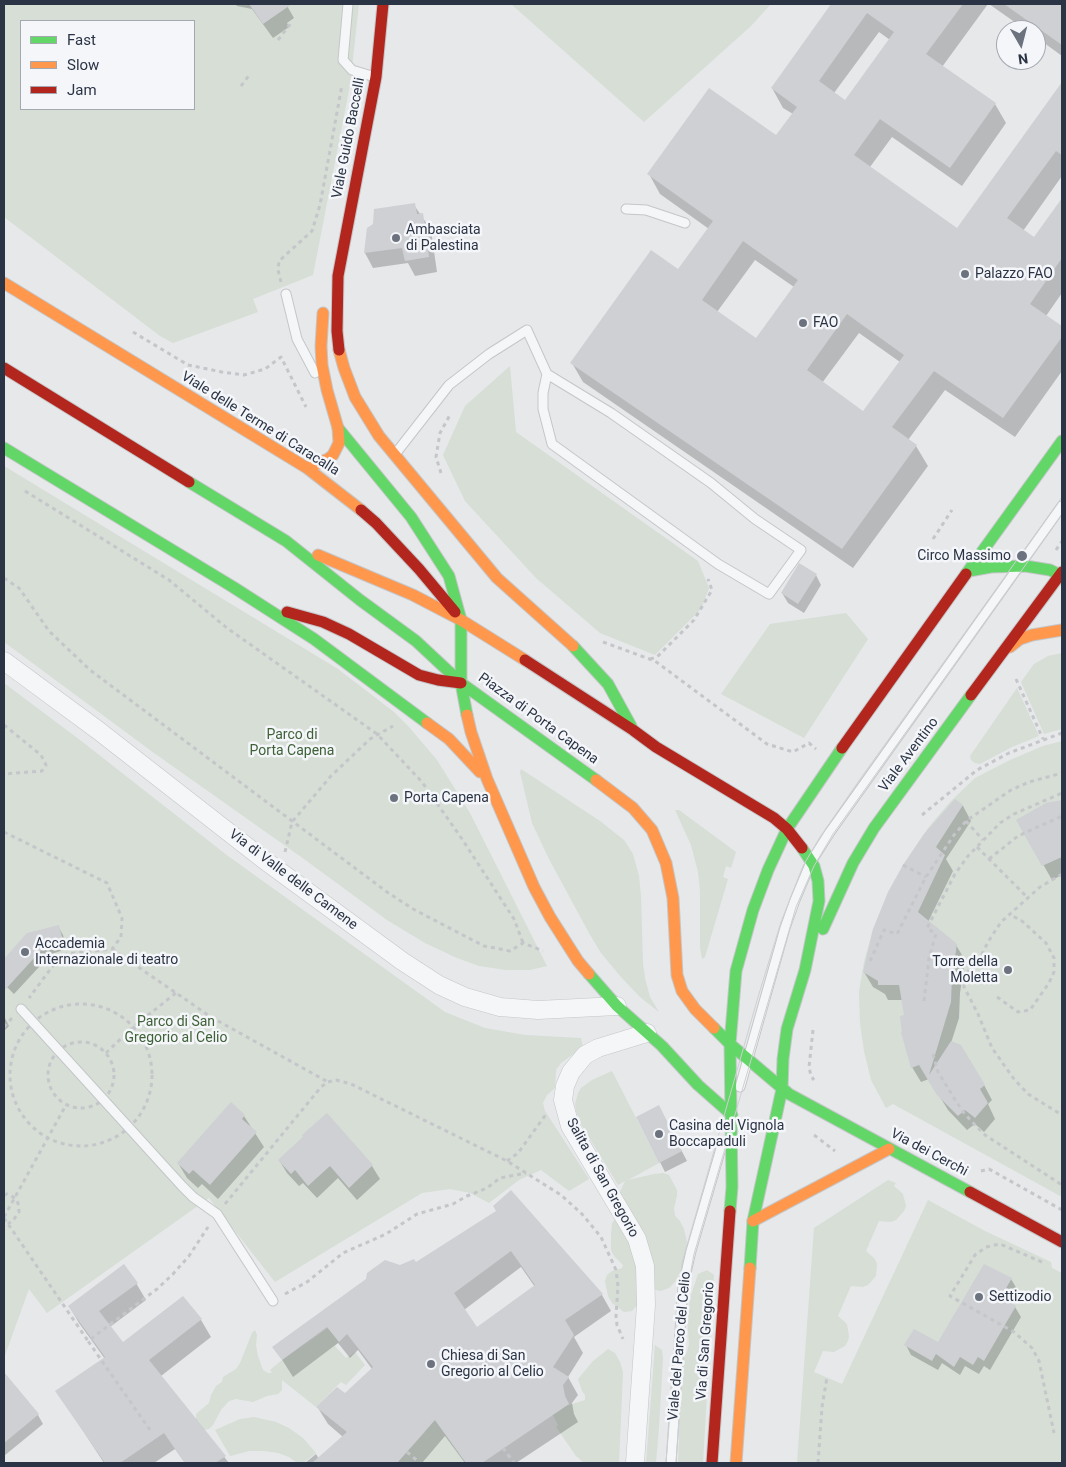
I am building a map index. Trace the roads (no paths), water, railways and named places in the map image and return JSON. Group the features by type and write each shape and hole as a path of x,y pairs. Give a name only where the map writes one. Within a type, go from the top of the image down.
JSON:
{"main road":[{"name":"Viale Guido Baccelli","path":"338,276 376,77 383,4"},
{"path":"307,468 333,455 339,443 338,428 327,390 321,346 322,318 327,299 338,276"},
{"path":"338,276 337,331 344,368 355,397 379,436 497,578 577,650 608,684 633,730"},
{"name":"Viale delle Terme di Caracalla","path":"4,283 307,468 345,496 376,523 431,583 461,620"},
{"path":"4,368 286,541 364,604 416,641 461,683"},
{"path":"338,428 408,512 441,560 454,589 461,620 461,683"},
{"path":"732,1115 730,1044 734,985 743,946 768,870 787,829 848,739 1062,441"},
{"path":"4,448 233,587 314,639 449,739 487,779"},
{"path":"286,541 413,595 461,620 633,730 656,747 765,813 787,829 812,862 818,881 819,901 805,970 787,1028 782,1089 754,1221 736,1463"},
{"path":"969,571 991,567 1020,566 1062,574"},
{"name":"Viale Aventino","path":"805,970 845,881 870,834 1062,574"},
{"path":"233,587 279,610 323,622 349,634 420,675 461,683"},
{"path":"1008,648 1025,637 1042,632 1062,630"},
{"name":"Piazza di Porta Capena","path":"461,683 471,732 487,779 534,887 554,926 584,969 617,1006 662,1046 698,1085 732,1115"},
{"name":"Piazza di Porta Capena","path":"461,683 562,754 617,796 639,814 652,830 666,863 671,887 679,984 690,1003 730,1044 782,1089"},
{"name":"Via dei Cerchi","path":"782,1089 1062,1242"},
{"name":"Via di San Gregorio","path":"712,1463 733,1168 732,1115"},
{"path":"754,1221 889,1149"}],"street":[{"name":"Via di Valle delle Camene","path":"4,661 100,731 271,864 402,961 439,985 466,997 500,1007 545,1010 617,1006"},
{"name":"Salita di San Gregorio","path":"635,1463 646,1283 641,1253 630,1227 570,1126 565,1114 563,1100 565,1086 571,1072 585,1055 598,1048 647,1034"}],"lane":[{"path":"348,4 343,60 352,70 376,77"},
{"path":"626,209 646,210 685,223"},
{"path":"286,294 297,339 307,361 327,390"},
{"path":"394,455 449,385 489,354 527,330 546,374 543,409 552,444 718,564 770,594 801,550 755,519 711,483 611,413 546,374"},
{"name":"Viale Aventino","path":"812,862 835,824 1062,506"},
{"path":"732,1115 785,928 812,862"},
{"path":"21,1009 182,1186 193,1197 217,1214 273,1300"},
{"name":"Viale del Parco del Celio","path":"671,1463 683,1286 691,1251 732,1115"}],"tram line":[{"path":"666,1463 682,1263 758,997 781,922 803,866 820,837 863,775 1062,497"},
{"path":"676,1463 688,1287 694,1254 796,907 814,866 833,834 1062,514"}],"place":[{"name":"Ambasciata di Palestina","path":"396,238"},
{"name":"Palazzo FAO","path":"965,274"},
{"name":"FAO","path":"803,323"},
{"name":"Circo Massimo","path":"1022,556"},
{"name":"Porta Capena","path":"394,798"},
{"name":"Accademia Internazionale di teatro","path":"25,952"},
{"name":"Torre della Moletta","path":"1008,970"},
{"name":"Casina del Vignola Boccapaduli","path":"659,1134"},
{"name":"Settizodio","path":"979,1297"},
{"name":"Chiesa di San Gregorio al Celio","path":"431,1364"}],"park label":[{"name":"Parco di Porta Capena","path":"292,744"},
{"name":"Parco di San Gregorio al Celio","path":"176,1030"}]}
